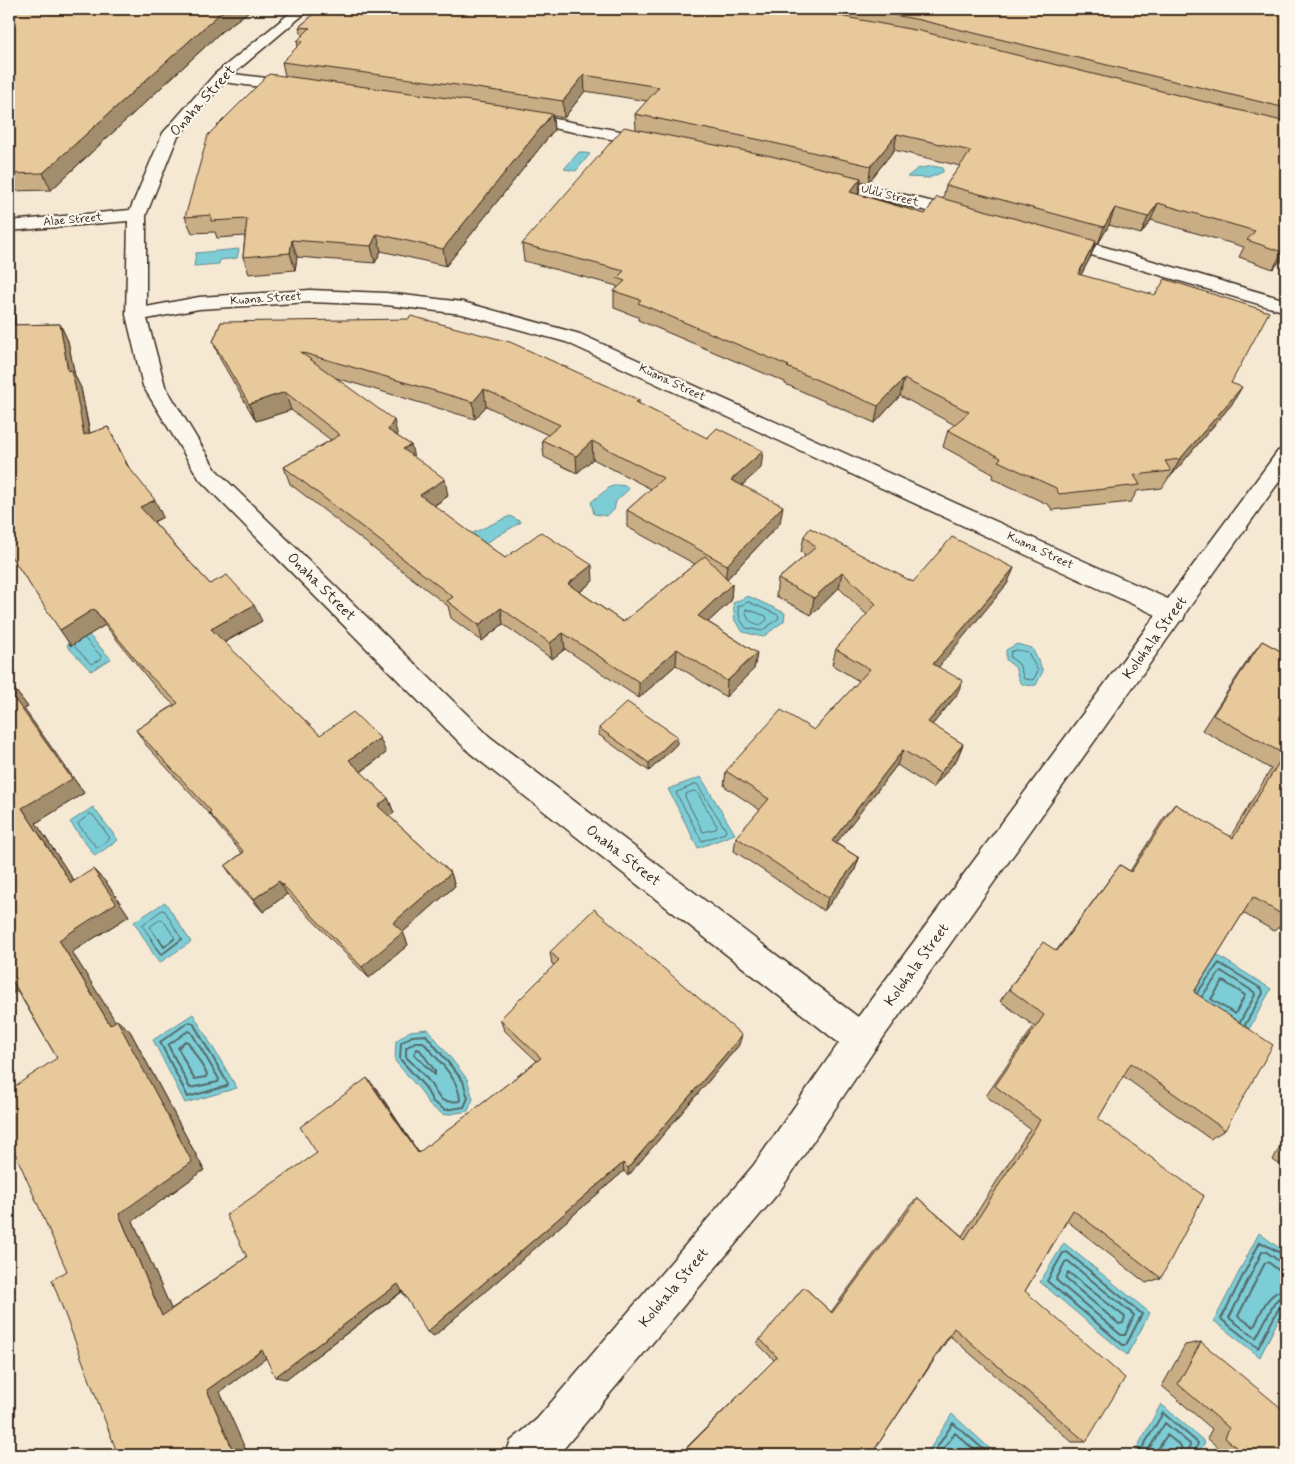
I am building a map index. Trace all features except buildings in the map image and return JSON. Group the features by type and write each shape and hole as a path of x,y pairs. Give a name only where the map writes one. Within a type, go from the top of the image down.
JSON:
{"street":[{"name":"Onaha Street","path":"303,9 220,77 169,137 137,215 136,315 154,386 214,482 480,745 861,1040"},
{"path":"220,77 316,89"},
{"path":"498,114 596,130 673,146"},
{"name":"Ulili Street","path":"807,175 986,221"},
{"name":"Alae Street","path":"9,226 137,215"},
{"path":"1042,236 1286,306"},
{"name":"Kuana Street","path":"136,315 217,302 310,296 386,299 463,308 574,338 1174,613"},
{"name":"Kolohala Street","path":"525,1455 551,1433 766,1179 861,1040 1174,613 1286,456"}],"water":[{"path":"579,152 590,154 576,171 564,169"},
{"path":"932,166 943,168 943,172 929,178 907,177 917,169"},
{"path":"239,249 237,258 220,260 219,264 194,266 196,253"},
{"path":"626,486 629,489 616,501 614,510 606,516 594,514 591,502 610,487"},
{"path":"510,516 521,522 481,546 464,537"},
{"path":"748,596 785,613 784,621 763,637 743,632 735,621 733,603"},
{"path":"72,633 88,634 111,659 91,671 67,646"},
{"path":"1017,644 1032,648 1043,671 1036,685 1022,684 1015,667 1006,660 1006,650"},
{"path":"701,777 735,834 698,848 668,789"},
{"path":"93,807 118,840 95,856 70,822"},
{"path":"165,902 191,942 159,963 134,922"},
{"path":"1217,955 1271,989 1242,1042 1184,1004"},
{"path":"193,1014 237,1088 185,1103 153,1040"},
{"path":"428,1029 467,1079 473,1099 468,1111 444,1115 429,1105 421,1091 395,1061 396,1041 410,1031"},
{"path":"1259,1233 1286,1253 1286,1304 1260,1357 1214,1321"},
{"path":"1064,1243 1150,1313 1127,1355 1040,1282"},
{"path":"1161,1404 1205,1442 1198,1455 1133,1455"},
{"path":"952,1414 997,1455 926,1455"}]}
